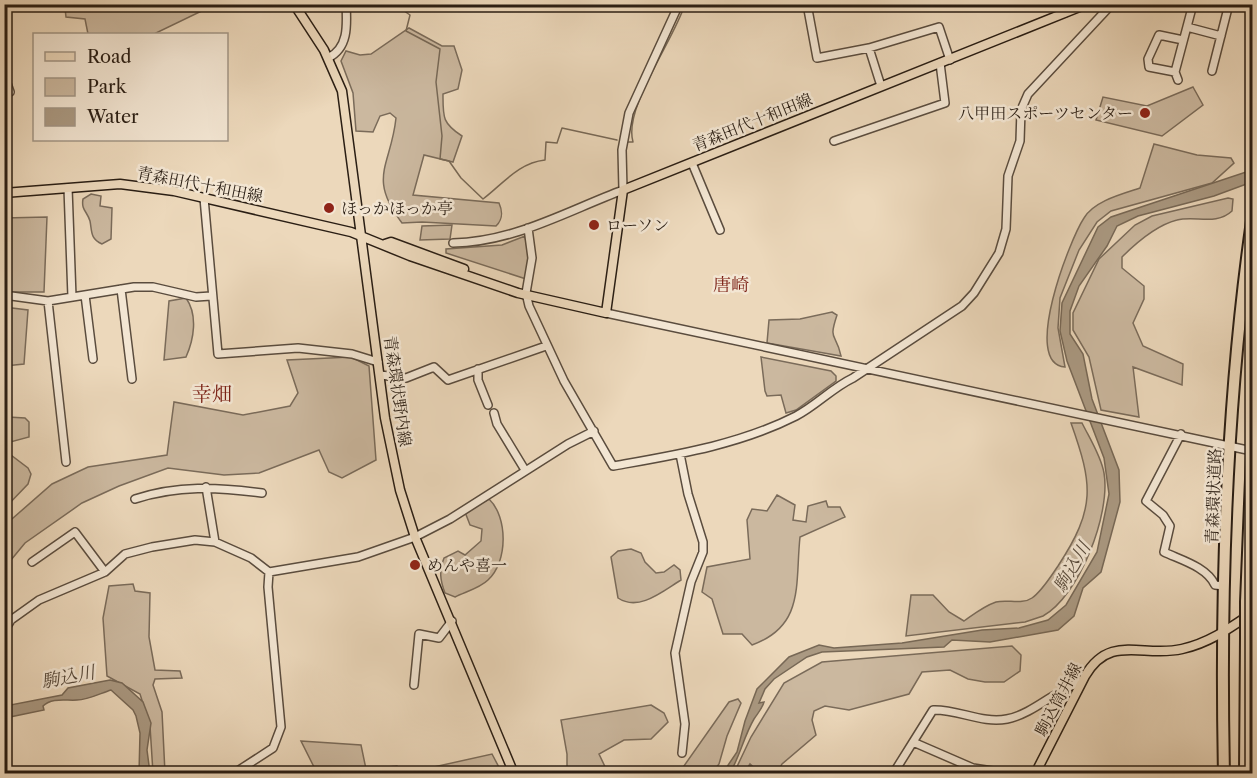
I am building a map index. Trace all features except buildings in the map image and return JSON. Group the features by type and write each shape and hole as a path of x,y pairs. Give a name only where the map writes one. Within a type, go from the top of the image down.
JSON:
{"highway":[{"name":"青森環状道路","path":"1224,774 1224,586 1230,446 1241,313 1252,221"},
{"path":"1245,774 1246,602 1252,453"}],"main road":[{"name":"青森環状野内線","path":"294,4 328,58 342,91 378,362 395,469 415,537 514,774"},
{"name":"青森田代十和田線","path":"623,190 950,60 1064,9 1087,4"},
{"name":"青森田代十和田線","path":"4,194 120,184 145,186 362,236 420,259 524,292 606,313"},
{"path":"606,313 623,190"},
{"name":"駒込筒井線","path":"1035,774 1093,664 1114,650 1174,650 1198,644 1224,632 1252,613"}],"street":[{"path":"328,58 335,55 347,34 346,4"},
{"path":"453,243 493,240 623,190 622,150 629,113 679,4"},
{"path":"807,4 817,58 869,48 939,27 950,60"},
{"path":"528,228 532,258 524,292 546,346 613,466 680,454 724,443 794,417 962,306 975,293 999,253 1006,229 1008,176 1020,141 1021,110 1028,94 1112,4"},
{"path":"1178,80 1175,72 1192,4"},
{"path":"1212,71 1229,4"},
{"path":"1187,27 1221,36"},
{"path":"1175,72 1149,67 1148,59 1158,35 1184,40"},
{"path":"869,48 881,86"},
{"path":"834,141 945,103 940,63"},
{"path":"4,75 10,92 4,92"},
{"path":"692,163 720,230"},
{"path":"68,188 72,297"},
{"path":"204,198 218,354 298,348 352,354 378,362"},
{"path":"4,295 48,301 121,289 153,287 196,297 211,296"},
{"path":"121,289 132,379"},
{"path":"85,295 93,359"},
{"path":"48,301 66,462"},
{"path":"606,313 1181,434 1252,453"},
{"path":"380,375 406,378 434,367 448,380 546,346"},
{"path":"478,369 478,380 488,405"},
{"path":"494,413 497,424 525,470"},
{"path":"4,630 11,620 39,600 105,572 125,554 143,549 195,540 215,542 241,553 269,572 358,557 415,537 450,519 525,470 594,431"},
{"path":"1181,434 1146,501 1163,514 1170,526 1164,552 1202,570 1212,578 1215,585 1224,586"},
{"path":"680,454 688,494 703,542 703,552 691,582 675,653 685,724 682,753"},
{"path":"135,499 160,491 206,487 262,493"},
{"path":"206,487 215,542"},
{"path":"33,562 75,532 105,572"},
{"path":"233,774 273,748 281,728 267,587 269,572"},
{"path":"414,686 419,634 439,638 452,621"},
{"path":"893,774 933,710 1004,720 1033,710 1072,684 1081,683"},
{"path":"913,742 973,768 1012,774"}],"green space":[{"path":"212,4 156,33 88,33 85,19 66,17 65,8 69,5"},
{"path":"409,28 442,46 454,46 462,70 458,89 443,94 445,119 462,136 453,162 424,155 413,195 499,203 502,215 496,226 402,223 391,207 383,182 396,118 390,113 380,116 373,132 356,131 353,93 341,61 346,51 360,55 371,54"},
{"name":"八甲田スポーツセンター","path":"1193,87 1203,105 1162,136 1096,120 1103,97 1147,106"},
{"path":"1154,144 1197,155 1231,158 1234,163 1212,183 1111,211 1097,222 1079,250 1060,298 1058,328 1065,367 1053,361 1047,345 1053,299 1069,250 1077,230 1094,207 1140,188"},
{"path":"91,194 101,196 100,206 112,208 111,239 102,244 93,237 90,221 83,206 83,199"},
{"path":"1228,198 1233,199 1232,211 1226,215 1212,219 1184,219 1169,222 1147,235 1122,257 1122,268 1144,286 1144,299 1133,323 1143,346 1183,364 1182,385 1133,367 1139,417 1101,410 1089,357 1073,330 1073,313 1099,259 1135,225 1152,216"},
{"path":"47,217 44,292 5,292 4,218"},
{"path":"452,225 450,239 420,240 422,226"},
{"path":"525,236 529,259 526,279 446,253 446,249 502,245"},
{"path":"186,298 192,312 194,327 189,350 186,357 164,360 169,301"},
{"path":"4,307 28,310 24,364 5,366"},
{"path":"832,312 837,315 833,334 841,356 767,343 769,320 800,319"},
{"path":"351,357 369,366 376,460 342,478 329,472 319,450 259,473 224,475 168,468 82,503 25,543 11,560 5,574 5,525 52,484 88,467 167,455 174,402 243,415 290,406 298,393 287,360"},
{"path":"761,357 831,371 836,376 836,381 796,410 786,413 781,395 767,396"},
{"path":"5,382 8,417 25,418 29,422 29,437 10,442 7,452 28,468 31,474 28,484 5,508"},
{"path":"1071,423 1082,423 1095,448 1103,467 1105,490 1097,531 1090,552 1069,591 1056,606 1043,616 1025,622 906,636 911,595 933,595 949,612 964,621 996,602 1028,600 1036,595 1046,583 1070,546 1085,512 1087,480"},
{"path":"777,495 795,505 793,520 806,522 808,506 826,501 828,507 840,507 845,517 800,537 797,587 789,615 781,627 769,637 752,645 742,634 723,634 712,599 702,592 707,567 750,559 747,520 752,509 767,511"},
{"path":"489,499 500,517 503,540 495,572 481,585 455,597 445,593 441,576 444,558 458,551 465,555 481,541 482,529 470,525 465,512"},
{"path":"631,549 641,553 645,562 656,573 664,572 674,565 680,570 681,580 659,594 642,601 626,602 618,598 611,557 618,551"},
{"path":"133,584 135,591 150,593 149,637 155,670 180,671 182,678 155,679 153,685 162,712 165,773 153,773 150,726 140,694 107,676 103,618 109,586"},
{"path":"1012,646 1021,655 1020,671 1004,682 968,679 950,670 922,672 909,694 849,710 825,706 814,711 812,720 816,735 782,764 777,773 760,773 750,764 744,773 734,773 751,737 784,683 822,662"},
{"path":"738,699 741,703 727,736 719,764 712,773 679,773 729,702"},
{"path":"651,705 664,713 668,722 651,739 624,740 599,754 608,773 567,773 567,754 561,720"},
{"path":"301,741 361,745 366,769 397,766 401,773 317,773"},
{"path":"492,754 502,773 407,773"}],"water":[{"path":"1252,170 1252,182 1214,196 1138,216 1117,226 1107,246 1079,286 1070,311 1070,334 1083,354 1092,399 1119,470 1120,502 1101,572 1083,588 1074,616 1058,630 990,642 952,640 944,647 822,652 807,657 774,679 765,689 759,703 764,702 730,773 722,774 737,752 757,689 789,657 819,645 834,648 902,643 982,630 1019,628 1048,620 1066,605 1097,552 1109,494 1104,458 1067,361 1060,331 1062,303 1098,227 1111,217"},
{"path":"110,680 122,683 143,702 151,723 147,750 150,773 139,773 140,733 136,716 133,710 111,690 81,700 51,701 43,706 44,710 5,718 5,706 62,695 68,688"}],"waterway":[{"path":"394,4 410,15 406,31 440,49 436,82 442,136 440,159 449,161 461,178 483,199 511,175 527,165 545,160 546,142 557,143 562,128 617,140"},
{"path":"627,142 633,142 632,128 635,111 685,4"}],"place":[{"name":"八甲田スポーツセンター","path":"1145,113"},
{"name":"ほっかほっか亭","path":"329,208"},
{"name":"ローソン","path":"594,225"},
{"name":"めんや喜一","path":"415,565"}],"district":[{"name":"唐崎","path":"731,285"},
{"name":"幸畑","path":"212,394"}],"water label":[{"name":"駒込川","path":"1072,567"},
{"name":"駒込川","path":"68,677"}]}
